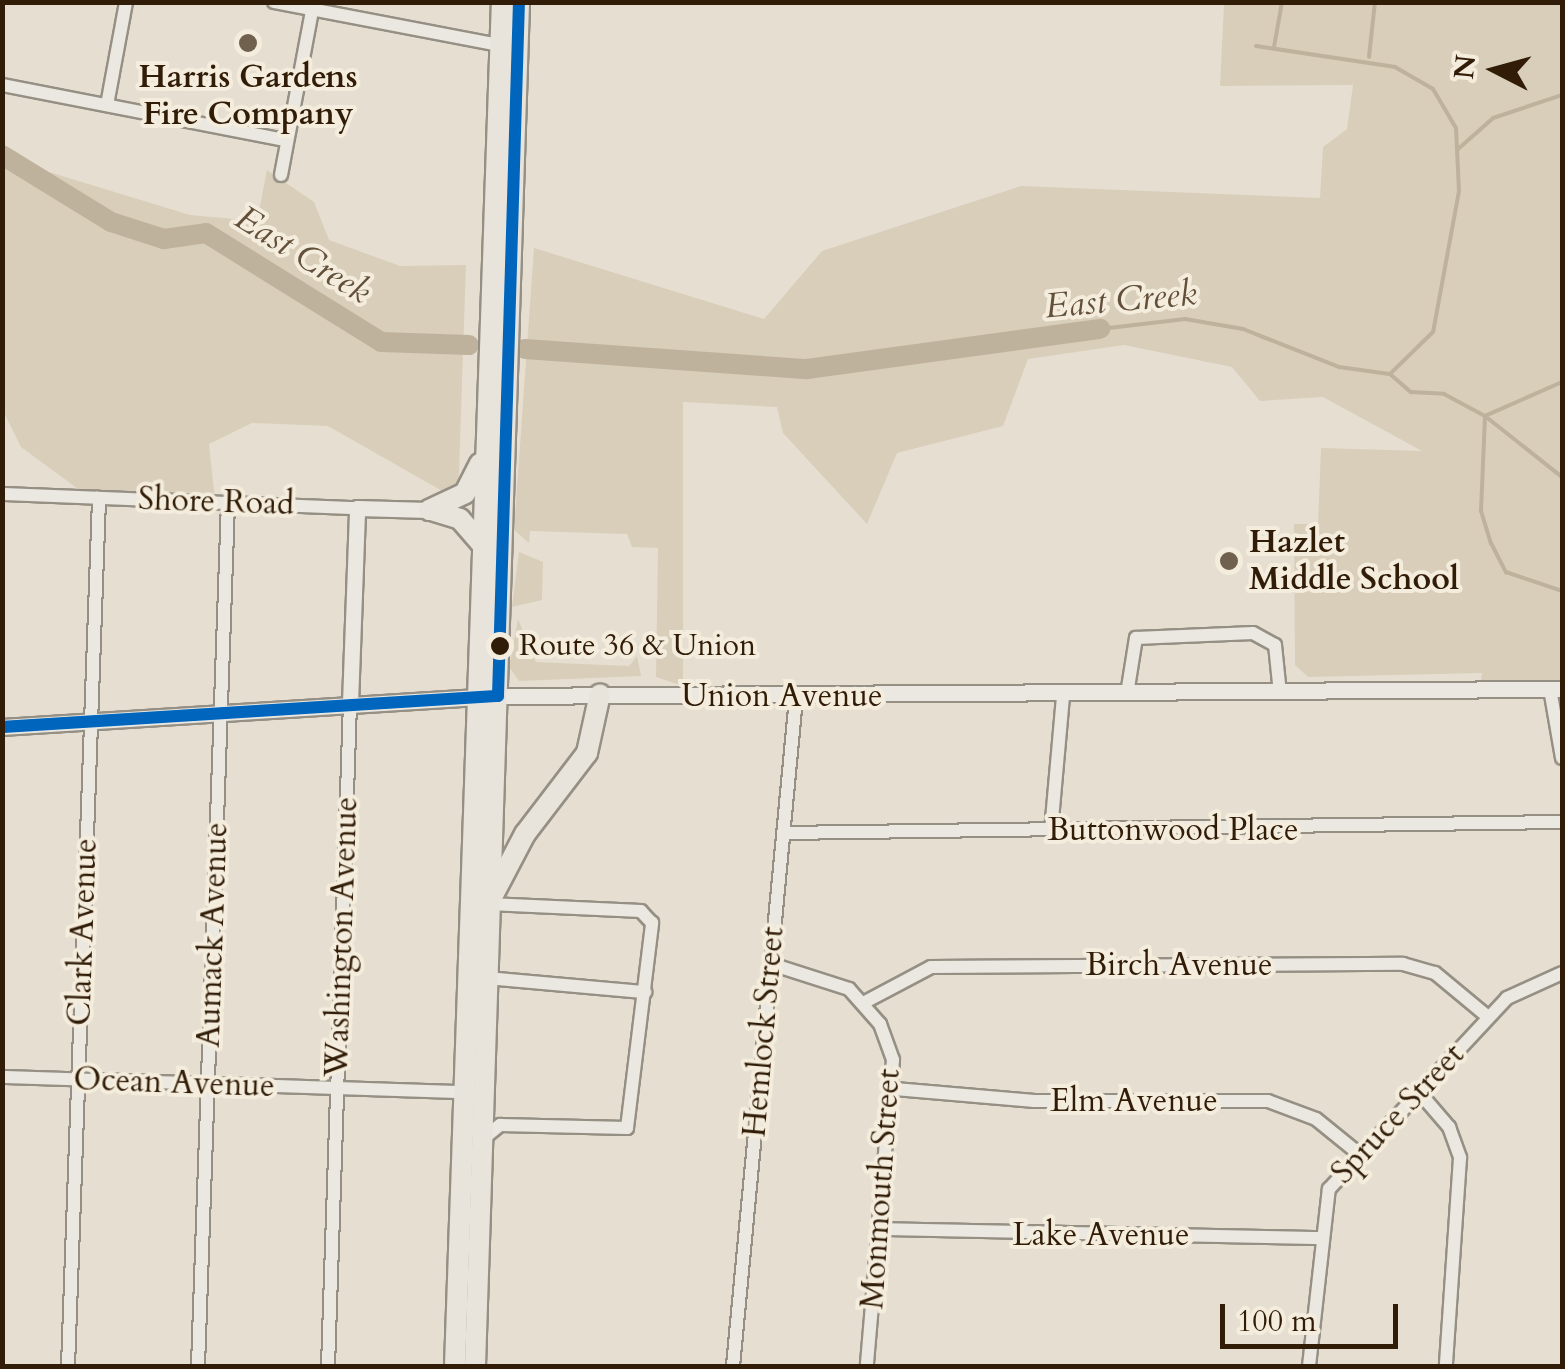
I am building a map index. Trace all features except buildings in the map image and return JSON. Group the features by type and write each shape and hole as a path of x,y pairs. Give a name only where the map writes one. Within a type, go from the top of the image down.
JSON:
{"highway":[{"path":"455,1366 475,697 502,2"},
{"path":"476,1366 519,2"},
{"path":"429,510 465,494 486,447"},
{"path":"429,510 460,519 483,545"},
{"path":"489,904 525,834 587,753 600,694"}],"street":[{"path":"107,105 126,2"},
{"path":"274,2 312,6 499,45"},
{"path":"281,175 312,6"},
{"path":"2,85 286,140"},
{"name":"Shore Road","path":"2,494 429,510"},
{"name":"Clark Avenue","path":"68,1366 99,498"},
{"name":"Aumack Avenue","path":"198,1366 228,503"},
{"name":"Washington Avenue","path":"328,1366 357,508"},
{"path":"1128,694 1136,638 1253,633 1275,645 1280,693"},
{"path":"1556,689 1562,758"},
{"name":"Union Avenue","path":"2,727 498,696 796,698 1556,689"},
{"path":"1051,831 1063,696"},
{"name":"Hemlock Street","path":"732,1366 796,698"},
{"name":"Buttonwood Place","path":"782,833 1562,822"},
{"path":"481,1145 500,1124 628,1128 645,992 648,914 489,904"},
{"name":"Monmouth Street","path":"772,964 826,976 865,1002 888,1041 894,1089 867,1366"},
{"name":"Birch Avenue","path":"865,1002 932,967 1402,964 1434,973 1487,1016"},
{"name":"Spruce Street","path":"1310,1366 1320,1238 1328,1189 1487,1016 1523,986 1562,973"},
{"path":"487,978 645,992"},
{"name":"Ocean Avenue","path":"2,1077 466,1092"},
{"name":"Elm Avenue","path":"894,1089 1034,1101 1268,1101 1316,1118 1358,1153"},
{"path":"1418,1091 1449,1126 1460,1158 1446,1366"},
{"name":"Lake Avenue","path":"881,1229 1320,1238"}],"shaded area":[{"path":"1224,3 1562,3 1562,698 1480,690 1482,673 1308,677 1295,665 1294,524 1318,524 1321,448 1422,451 1323,397 1260,401 1232,367 1124,345 1028,359 1003,426 897,453 867,524 783,433 777,407 683,402 683,686 656,677 658,548 632,547 627,534 530,531 529,543 514,530 534,248 764,319 822,251 1021,186 1320,198 1323,147 1347,129 1353,85 1220,86"},
{"path":"3,158 190,215 257,221 267,170 314,202 329,240 400,266 466,265 458,500 328,426 252,423 209,444 215,500 89,497 21,447 3,411"},
{"path":"519,552 543,562 542,600 512,607"},
{"path":"518,619 536,662 629,666 637,656 641,676 519,681 509,667"}],"waterway":[{"path":"1274,47 1282,2"},
{"path":"1369,57 1375,2"},
{"path":"1256,46 1395,67 1433,89 1456,128 1459,191 1433,332 1390,374"},
{"path":"1457,150 1493,118 1562,95"},
{"name":"East Creek","path":"2,155 111,222 164,239 206,233 381,342 469,345"},
{"name":"East Creek","path":"1100,329 1185,319 1243,329 1339,367 1390,374 1411,392 1444,394 1485,416 1481,511 1491,543 1506,572 1562,591"},
{"name":"East Creek","path":"525,349 807,369 1100,329"},
{"path":"1562,382 1485,416 1562,477"}],"transit line":[{"path":"2,727 498,696 519,2"}],"place":[{"name":"Harris Gardens Fire Company","path":"248,43"},
{"name":"Hazlet Middle School","path":"1229,561"},
{"name":"Route 36 & Union","path":"500,646"}]}
